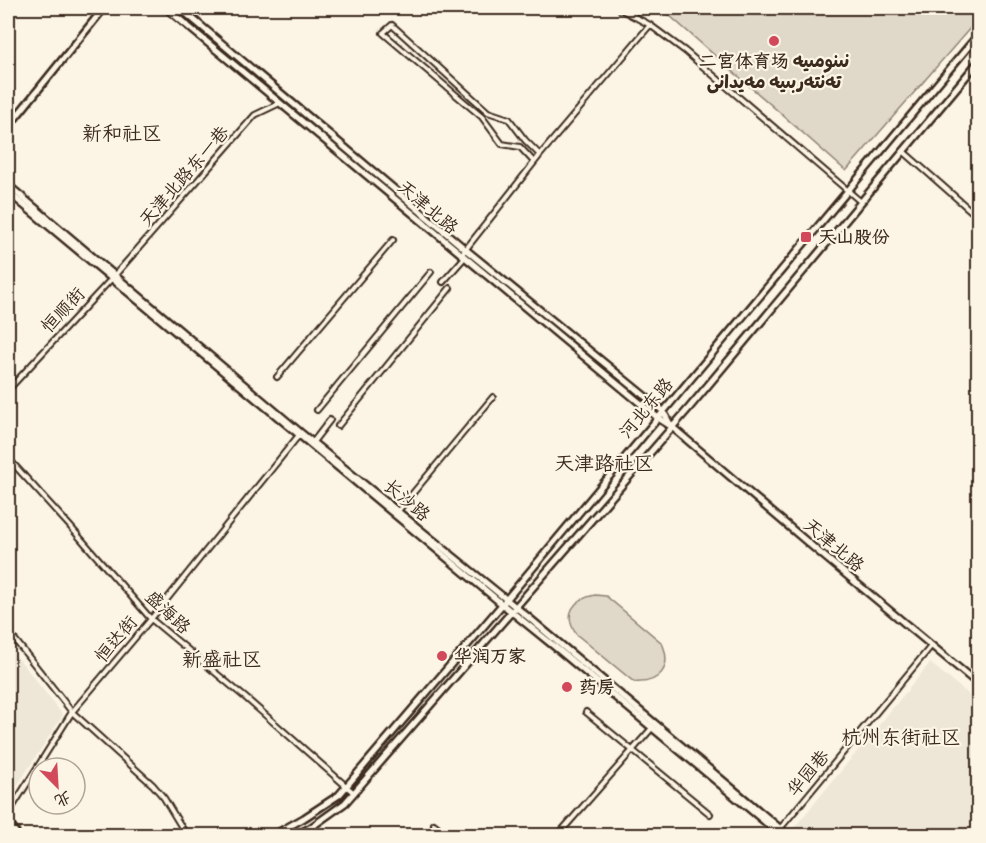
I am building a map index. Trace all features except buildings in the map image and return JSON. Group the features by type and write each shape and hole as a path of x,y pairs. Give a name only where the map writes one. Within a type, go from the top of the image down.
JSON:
{"street":[{"path":"8,127 104,8"},
{"name":"天津北路","path":"166,8 464,253 663,411 672,427"},
{"name":"天津北路","path":"180,8 658,418 672,427 978,684"},
{"path":"618,8 650,25 685,51 861,202"},
{"path":"632,15 638,8"},
{"path":"534,162 520,147 502,144 482,117 383,33 392,25 488,112 509,119 540,155"},
{"path":"443,282 534,162 650,25"},
{"name":"河北东路","path":"272,836 339,795 504,602 978,34"},
{"path":"295,836 310,828 354,793 672,427 978,62"},
{"name":"天津北路东一巷","path":"113,277 255,115 281,103"},
{"path":"903,151 978,216"},
{"name":"长沙路","path":"8,186 300,434 514,609 779,833"},
{"name":"长沙路","path":"8,192 113,277"},
{"path":"277,377 393,240"},
{"path":"317,410 431,272"},
{"name":"恒顺街","path":"8,390 113,277"},
{"path":"338,426 450,288"},
{"path":"398,511 493,397"},
{"path":"313,442 330,420"},
{"name":"长沙路","path":"300,434 398,511 504,602"},
{"name":"恒达街","path":"8,814 72,712 151,619 300,434"},
{"name":"盛海路","path":"8,458 151,619 354,793"},
{"name":"长沙路","path":"514,609 779,833 789,836"},
{"path":"8,631 72,712 153,785 164,798 187,836"},
{"name":"华园巷","path":"779,833 932,645"},
{"path":"586,712 710,814"},
{"path":"557,836 652,728"},
{"path":"8,822 18,836"},
{"path":"434,824 449,836"}],"shaded area":[{"path":"661,8 978,8 978,19 846,171"},
{"path":"595,595 606,596 662,643 666,660 665,667 657,677 643,682 634,682 576,634 570,620 572,608 581,600"},
{"path":"8,645 63,715 36,756 27,756 27,770 15,789 8,789"},
{"path":"930,663 978,702 978,835 803,835 794,828"}],"place":[{"name":"二宫体育场 نىنومىيە تەنتەربىيە مەيدانى","path":"774,41"},
{"name":"天山股份","path":"806,237"},
{"name":"华润万家","path":"442,656"},
{"name":"药房","path":"567,687"}],"district":[{"name":"新和社区","path":"122,133"},
{"name":"天津路社区","path":"604,463"},
{"name":"新盛社区","path":"222,659"},
{"name":"杭州东街社区","path":"901,737"}]}
